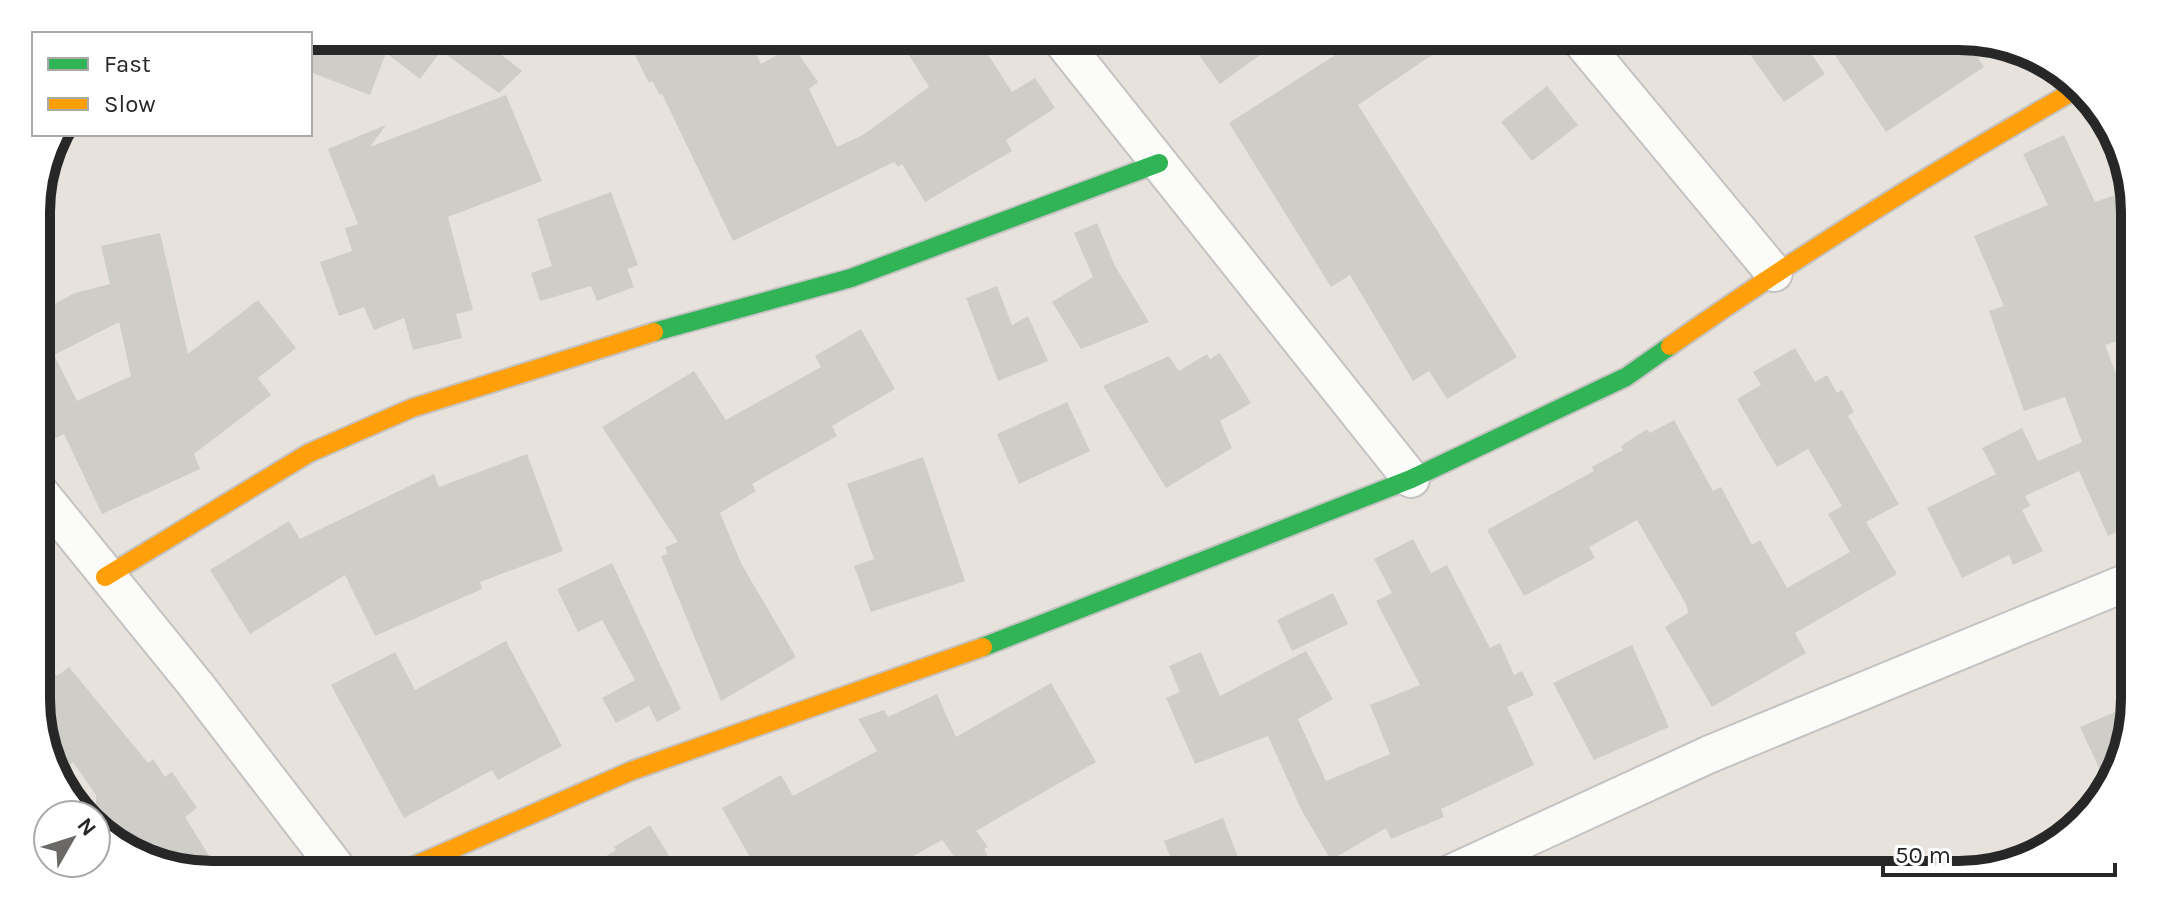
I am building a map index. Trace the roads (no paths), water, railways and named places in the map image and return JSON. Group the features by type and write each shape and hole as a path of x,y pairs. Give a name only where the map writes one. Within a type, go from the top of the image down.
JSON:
{"street":[{"path":"1069,50 1411,479"},
{"path":"1589,50 1774,273"},
{"path":"425,861 631,771 938,665 1411,479 1626,377 1774,273 1926,175 2069,94"},
{"path":"105,577 309,453 412,408 705,316 851,278 1159,163"},
{"path":"50,506 196,685 331,861"},
{"path":"1477,861 1710,754 2121,585"}]}
